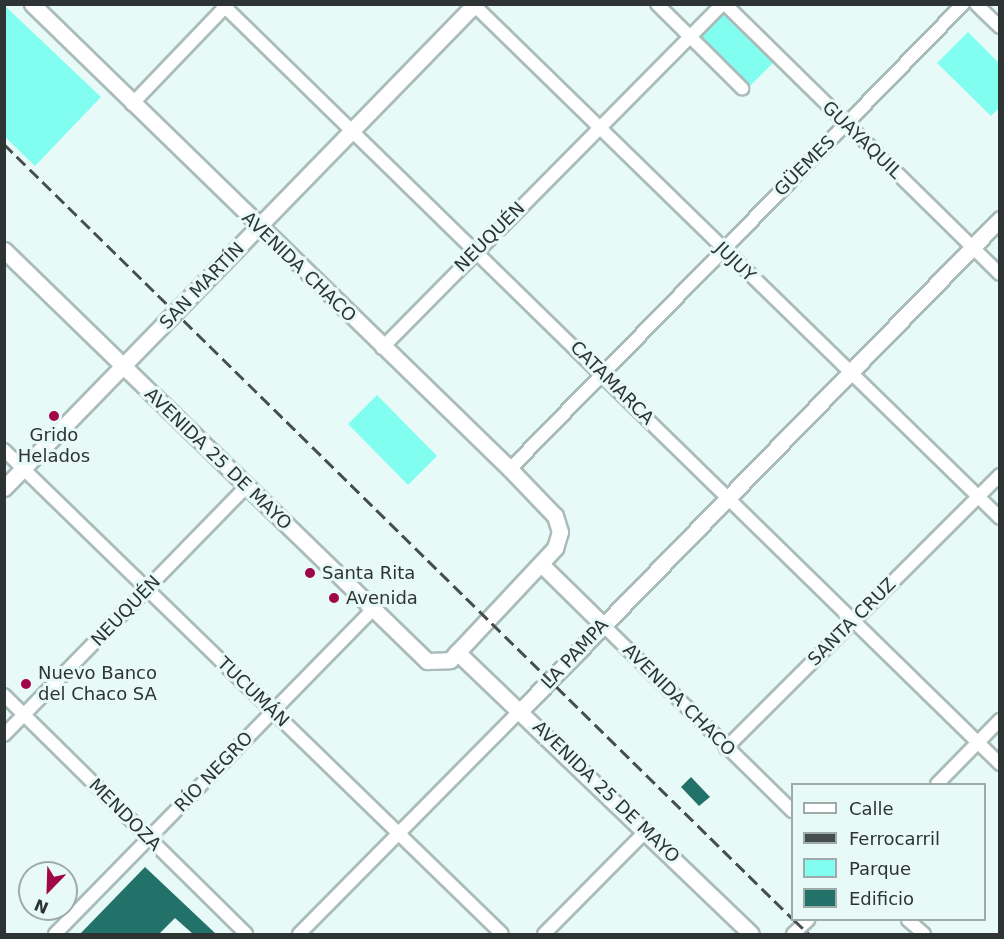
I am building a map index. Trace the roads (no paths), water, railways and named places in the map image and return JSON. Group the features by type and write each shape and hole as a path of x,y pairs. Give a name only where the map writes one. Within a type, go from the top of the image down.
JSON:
{"street":[{"name":"AVENIDA CHACO","path":"32,4 258,228 510,469 555,516 560,532 555,548 541,564 791,810"},
{"path":"657,4 742,88"},
{"name":"NEUQUÉN","path":"382,348 723,4"},
{"name":"GUAYAQUIL","path":"723,4 999,274"},
{"name":"GÜEMES","path":"722,250 963,4"},
{"path":"976,4 999,27"},
{"name":"JUJUY","path":"474,5 722,250 999,518"},
{"name":"SAN MARTÍN","path":"4,488 474,5"},
{"path":"132,104 225,6"},
{"name":"CATAMARCA","path":"225,6 999,764"},
{"name":"LA PAMPA","path":"299,934 399,835 602,624 999,219"},
{"name":"AVENIDA 25 DE MAYO","path":"4,250 420,656 434,663 450,660 457,652 521,710 752,934"},
{"path":"510,469 722,250"},
{"name":"TUCUMÁN","path":"4,450 502,934"},
{"name":"SANTA CRUZ","path":"726,748 999,475"},
{"name":"NEUQUÉN","path":"4,735 247,486"},
{"path":"457,652 541,564"},
{"name":"RÍO NEGRO","path":"55,934 373,609"},
{"name":"MENDOZA","path":"4,696 246,934"},
{"path":"938,783 999,720"},
{"path":"544,934 646,831"},
{"path":"793,934 807,921"},
{"path":"909,921 924,934"}],"railway":[{"path":"4,144 791,917"},
{"path":"795,921 809,934"}],"place":[{"name":"Grido Helados","path":"54,416"},
{"name":"Santa Rita","path":"310,573"},
{"name":"Avenida","path":"334,598"},
{"name":"Nuevo Banco del Chaco SA","path":"26,684"}]}
